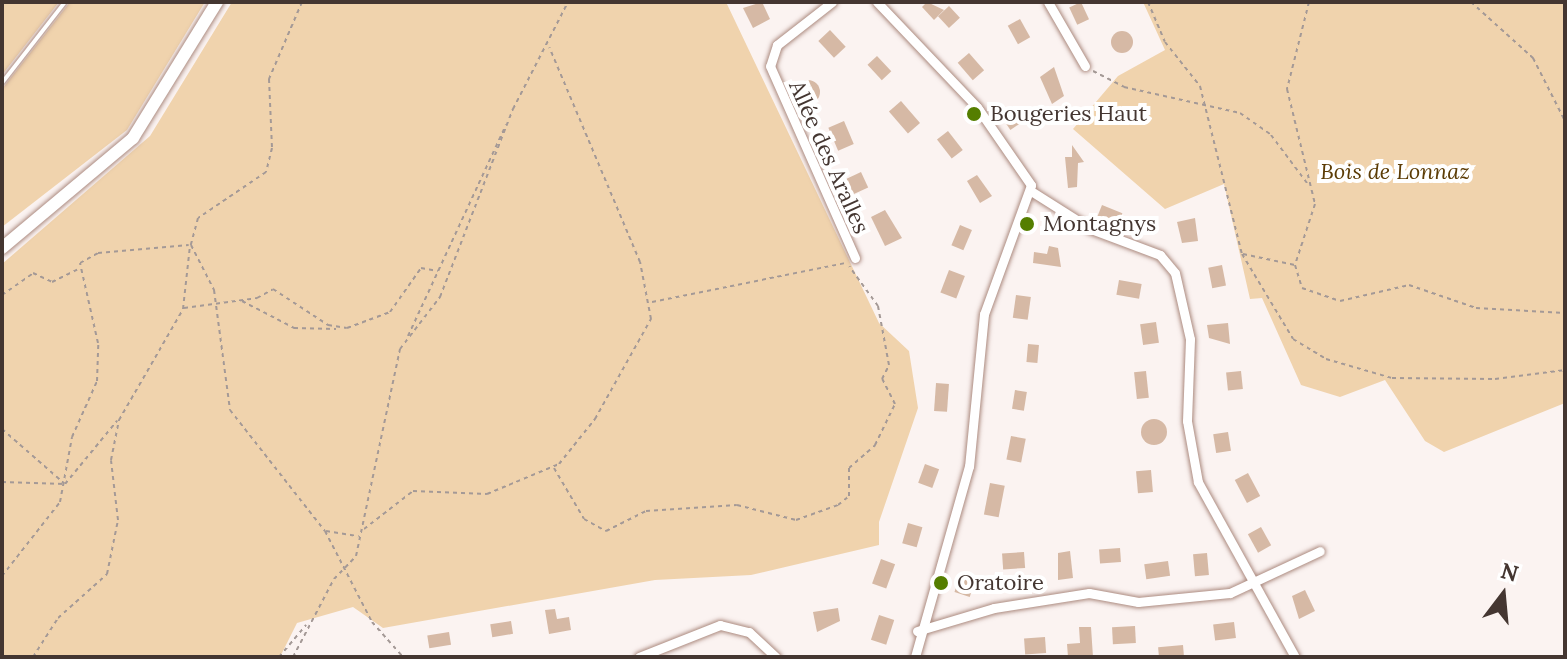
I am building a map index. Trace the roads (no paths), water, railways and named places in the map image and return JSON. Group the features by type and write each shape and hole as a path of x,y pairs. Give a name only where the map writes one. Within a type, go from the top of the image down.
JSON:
{"main road":[{"path":"2,248 133,138 217,2"}],"street":[{"name":"Allée des Aralles","path":"832,2 777,45 770,66 851,260"},
{"path":"877,2 977,107 1026,169 1031,191 984,314 967,476 917,631 915,657"},
{"path":"1048,2 1085,66"},
{"path":"1031,191 1083,225 1160,255 1175,273 1190,339 1187,421 1198,482 1258,584 1295,657"},
{"path":"917,631 1040,599 1089,593 1138,602 1258,584 1320,551"},
{"path":"639,657 720,625 749,632 776,657"}],"lane":[{"path":"2,83 65,2"}],"place":[{"name":"Bougeries Haut","path":"974,114"},
{"name":"Montagnys","path":"1027,224"},
{"name":"Oratoire","path":"941,583"}],"park label":[{"name":"Bois de Lonnaz","path":"1395,172"}]}
